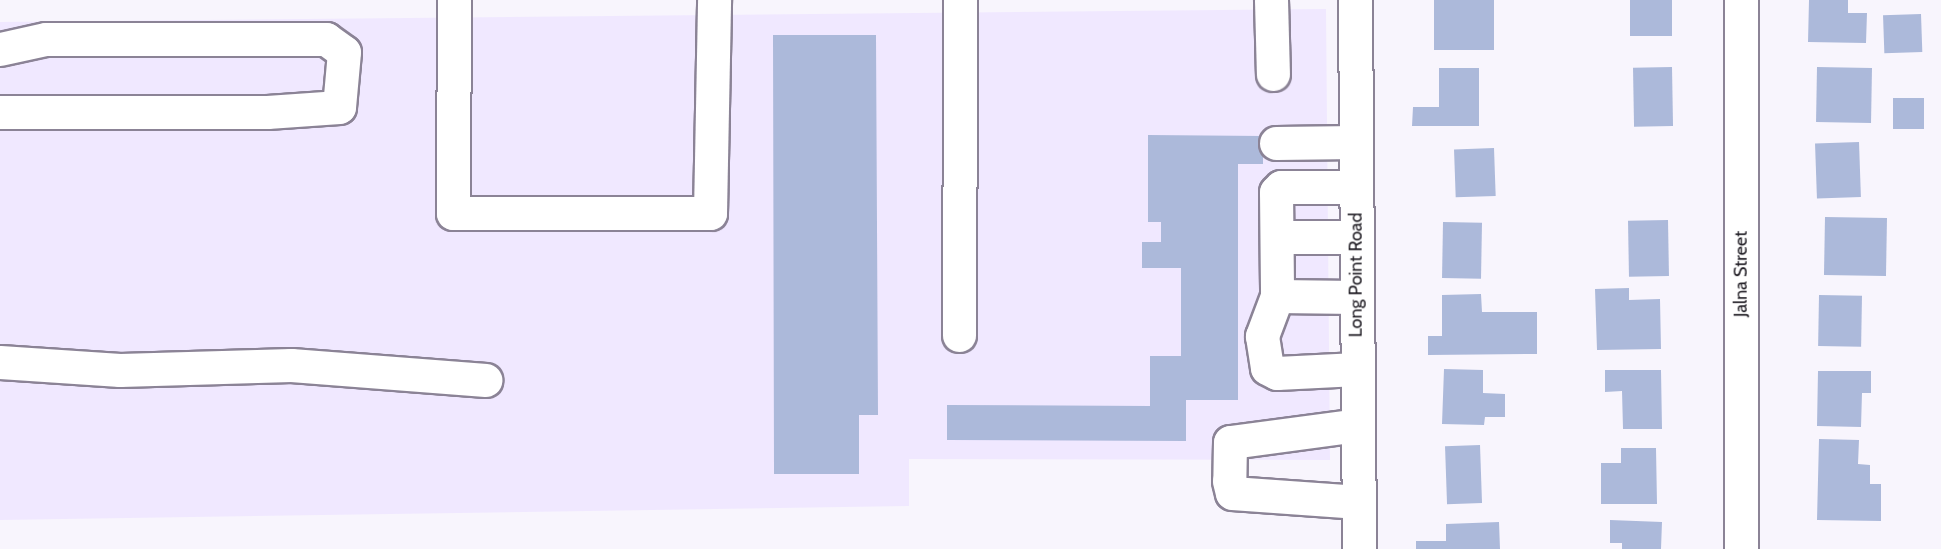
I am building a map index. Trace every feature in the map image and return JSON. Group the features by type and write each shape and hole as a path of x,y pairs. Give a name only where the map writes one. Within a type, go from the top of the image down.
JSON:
{"main road":[{"path":"454,0 453,213 710,213 714,0"},
{"path":"959,335 960,0"},
{"path":"1272,0 1273,74"},
{"name":"Long Point Road","path":"1355,0 1359,549"},
{"name":"Jalna Street","path":"1741,0 1741,549"},
{"path":"0,49 46,39 326,39 344,52 339,107 267,112 0,112"},
{"path":"1276,143 1356,142"},
{"path":"1356,187 1281,186 1276,192 1277,296 1262,336 1266,368 1277,373 1357,369"},
{"path":"1277,237 1356,237"},
{"path":"1277,296 1356,297"},
{"path":"0,362 120,370 291,365 485,380"},
{"path":"1358,425 1230,442 1229,482 1232,493 1359,502"}],"shaded area":[{"path":"1326,9 1330,460 909,459 909,506 0,520 0,22"}],"building":[{"path":"1434,0 1494,0 1494,50 1434,50"},
{"path":"1630,0 1672,0 1672,36 1630,36"},
{"path":"1809,0 1848,0 1848,13 1867,13 1866,43 1808,42"},
{"path":"1921,14 1922,52 1884,53 1883,15"},
{"path":"773,35 876,35 878,415 859,415 859,474 774,474"},
{"path":"1672,67 1673,126 1634,127 1633,68"},
{"path":"1817,67 1872,68 1871,123 1816,122"},
{"path":"1439,68 1479,68 1479,126 1412,126 1413,107 1439,107"},
{"path":"1893,98 1924,98 1924,129 1893,129"},
{"path":"1148,135 1263,136 1263,164 1238,164 1238,400 1186,400 1186,441 947,440 947,405 1150,406 1150,356 1181,356 1181,268 1142,268 1142,242 1161,242 1161,222 1148,222"},
{"path":"1859,142 1861,197 1817,199 1815,144"},
{"path":"1494,148 1496,196 1456,197 1454,149"},
{"path":"1825,217 1887,218 1886,276 1824,275"},
{"path":"1668,220 1669,276 1629,277 1628,221"},
{"path":"1443,222 1482,223 1481,279 1442,278"},
{"path":"1629,288 1629,300 1660,299 1661,349 1597,350 1595,289"},
{"path":"1481,294 1482,312 1537,312 1537,354 1428,355 1428,336 1442,336 1442,295"},
{"path":"1819,295 1862,296 1861,347 1818,346"},
{"path":"1444,369 1483,370 1483,393 1505,394 1505,417 1485,417 1484,425 1442,424"},
{"path":"1605,370 1661,370 1662,429 1623,429 1622,391 1605,392"},
{"path":"1818,371 1871,371 1871,393 1862,393 1861,427 1817,426"},
{"path":"1819,439 1859,440 1858,464 1870,465 1870,484 1881,484 1881,521 1817,520"},
{"path":"1480,445 1482,503 1447,504 1445,446"},
{"path":"1621,448 1656,448 1657,504 1601,504 1601,463 1621,463"},
{"path":"1610,520 1662,522 1661,549 1622,549 1622,543 1610,543"},
{"path":"1499,522 1500,549 1416,549 1416,541 1446,541 1446,524"}]}
